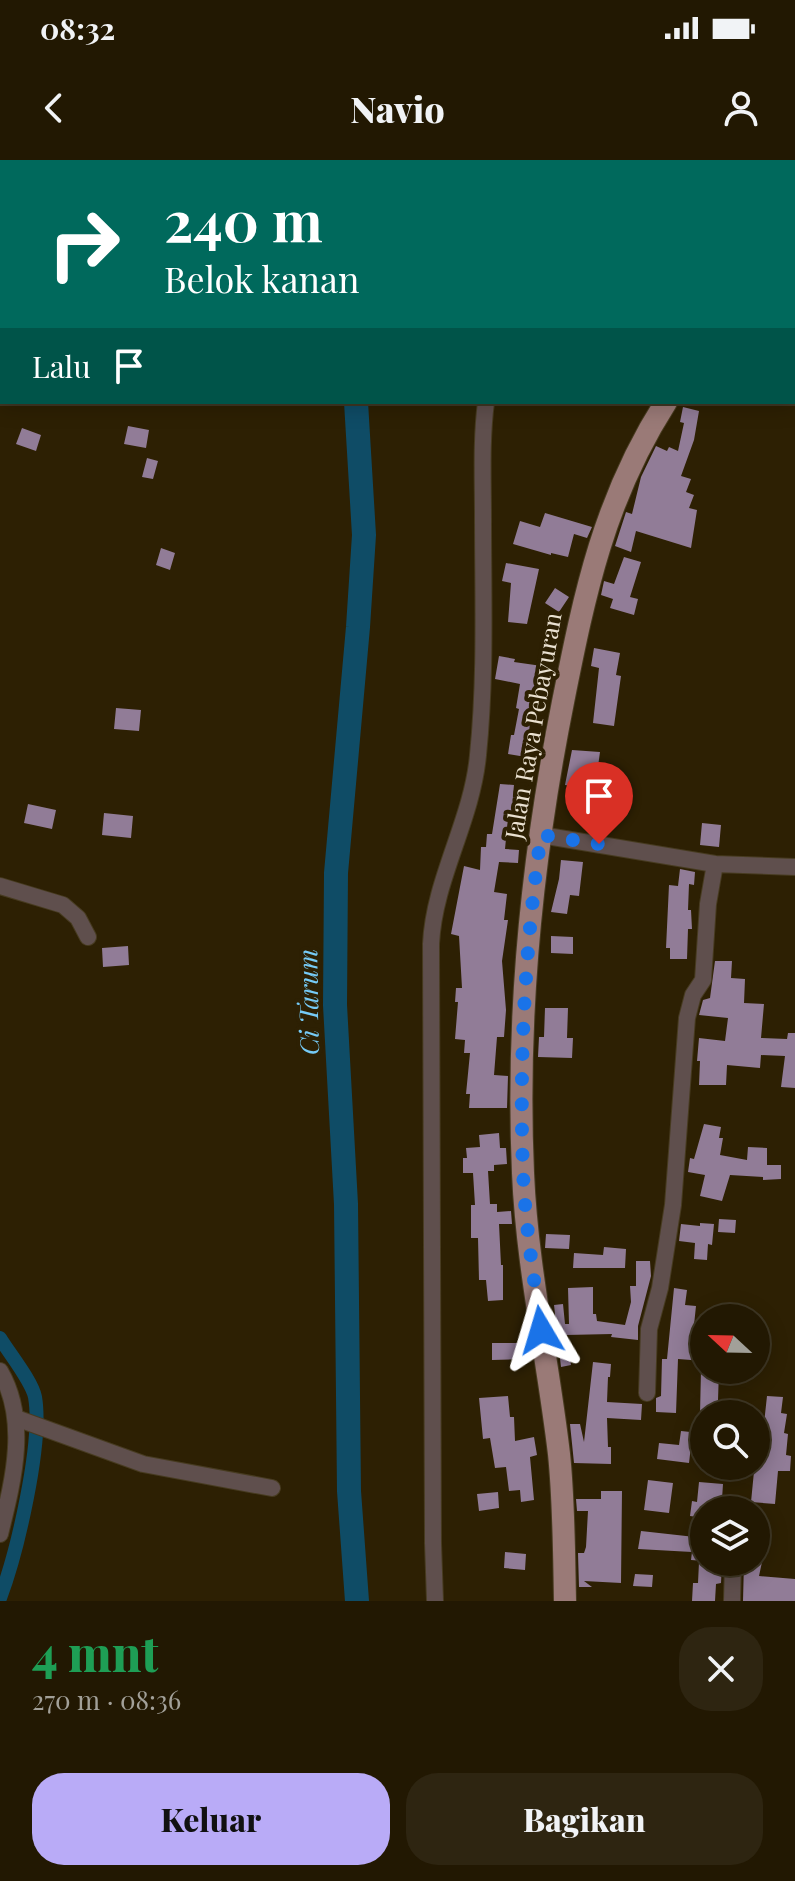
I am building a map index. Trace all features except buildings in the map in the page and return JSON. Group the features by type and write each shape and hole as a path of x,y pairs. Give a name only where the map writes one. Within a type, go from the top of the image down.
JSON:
{"main road":[{"name":"Jalan Raya Pebayuran","path":"565,1601 559,1454 523,1173 522,1036 527,944 549,774 582,603 599,540 626,471 665,404"}],"street":[{"path":"435,1601 431,944 435,910 470,799 479,751 483,646 481,451 486,404"},
{"path":"541,835 715,864 795,867"},
{"path":"647,1393 649,1329 660,1288 673,1205 687,1018 693,995 703,980 708,904 715,864"},
{"path":"0,886 63,905 78,918 88,937"},
{"path":"0,1371 22,1420 0,1534"},
{"path":"22,1420 154,1467 272,1488"},
{"path":"732,1601 733,1576"}],"waterway":[{"name":"Ci Tarum","path":"356,404 364,535 336,873 335,1005 346,1204 349,1491 357,1601"},
{"path":"0,1338 33,1390 36,1417 27,1498 0,1598"}],"route":[{"path":"541,1330 523,1173 521,1052 527,944 541,835 599,844"}]}
